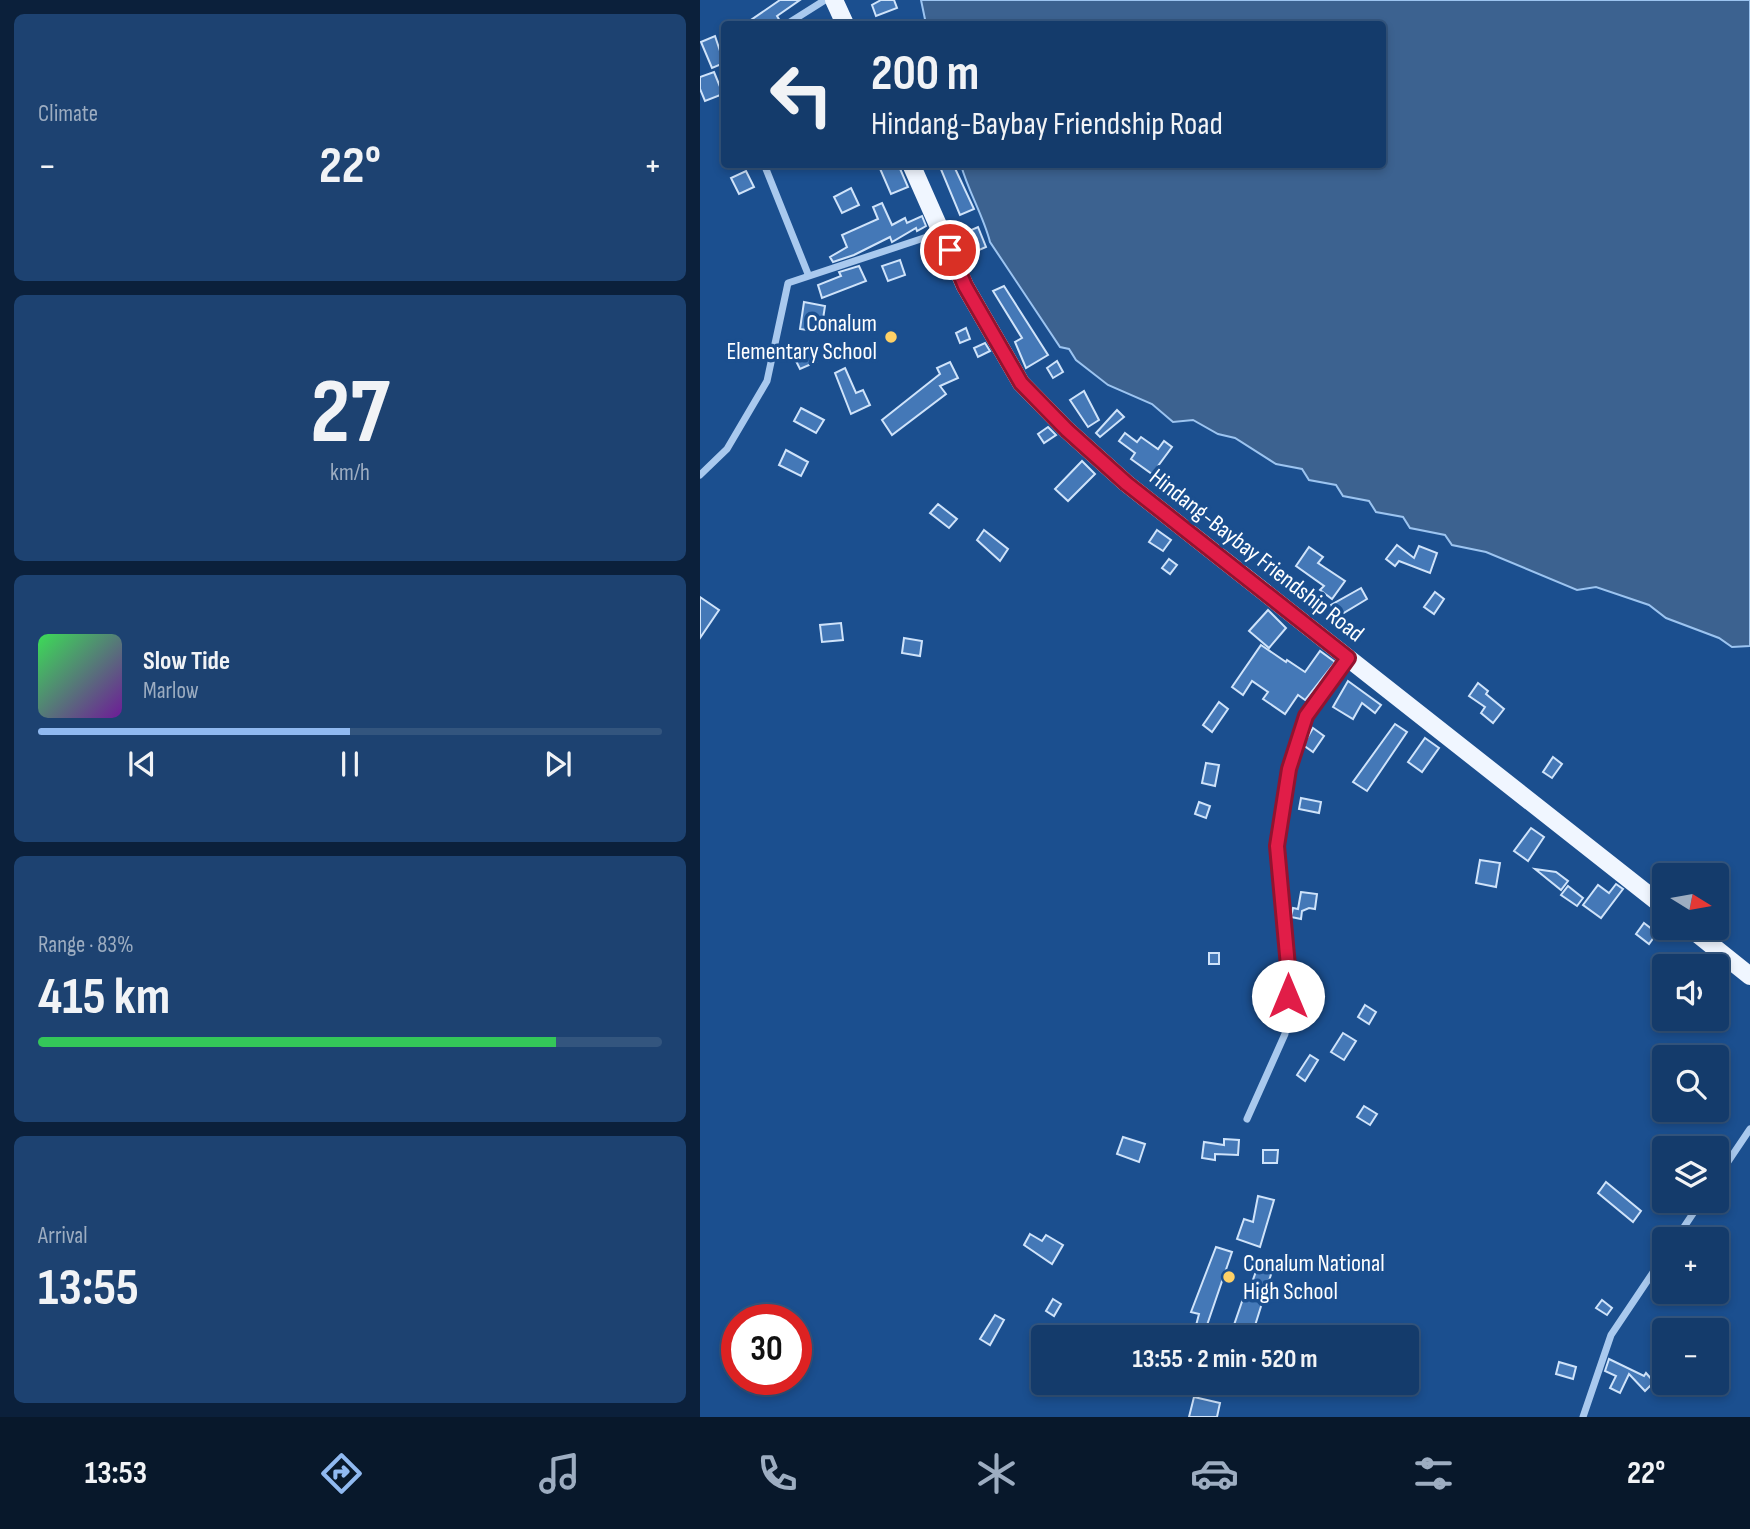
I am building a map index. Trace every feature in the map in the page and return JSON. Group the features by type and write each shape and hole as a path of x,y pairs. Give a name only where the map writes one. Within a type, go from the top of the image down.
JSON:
{"main road":[{"path":"834,0 844,21"},
{"name":"Hindang-Baybay Friendship Road","path":"913,168 965,286 1021,383 1067,430 1126,483 1652,898"},
{"path":"1705,940 1750,975"}],"street":[{"path":"792,21 825,0"},
{"path":"766,168 808,274"},
{"path":"700,475 727,449 767,381 788,283 808,274 942,232"},
{"path":"1247,1119 1285,1034 1289,977 1277,846 1289,769 1306,716 1348,658"},
{"path":"1729,1160 1750,1129"},
{"path":"1583,1417 1611,1335 1652,1274"}],"water":[{"path":"921,0 1750,0 1750,646 1732,647 1719,638 1666,618 1649,605 1596,587 1577,590 1486,552 1452,545 1445,535 1410,528 1403,517 1376,512 1369,501 1343,496 1336,485 1309,480 1302,469 1276,464 1235,438 1218,434 1193,420 1173,422 1152,404 1108,385 1076,360 1069,349 1060,347 990,242 962,168 1386,168 1386,21 925,21"}],"building":[{"path":"780,0 800,0 777,16 780,21 749,21"},
{"path":"881,0 894,0 897,8 876,16 872,5"},
{"path":"715,36 721,54 721,64 712,68 701,42"},
{"path":"714,72 721,95 705,101 700,89 700,77"},
{"path":"880,168 900,168 908,187 891,194"},
{"path":"940,168 955,168 974,209 960,215"},
{"path":"746,171 754,187 739,194 731,178"},
{"path":"851,188 859,205 842,213 834,197"},
{"path":"882,203 892,225 905,218 907,223 922,216 926,226 917,231 916,228 892,242 890,237 833,262 830,257 847,247 842,235 878,219 873,207"},
{"path":"978,227 986,247 970,254 962,234"},
{"path":"900,260 905,275 888,281 882,266"},
{"path":"859,266 866,281 822,298 818,285 841,276 839,272"},
{"path":"1004,286 1048,355 1026,368 1015,342 1022,338 993,291"},
{"path":"804,302 825,306 821,332 800,329"},
{"path":"966,328 970,339 960,343 956,333"},
{"path":"985,343 990,351 978,357 974,348"},
{"path":"811,349 816,362 800,369 794,357"},
{"path":"1057,361 1063,372 1053,378 1047,368"},
{"path":"950,362 958,378 940,386 946,394 892,435 882,420 940,374 937,368"},
{"path":"845,368 856,393 863,390 870,405 851,414 835,373"},
{"path":"1084,391 1099,420 1088,427 1070,400"},
{"path":"801,408 824,420 816,433 794,421"},
{"path":"1117,410 1124,417 1100,437 1096,433"},
{"path":"1048,427 1056,435 1044,443 1038,434"},
{"path":"1125,433 1137,442 1141,437 1158,449 1164,441 1172,447 1152,474 1131,459 1135,453 1119,441"},
{"path":"786,450 808,462 801,476 779,465"},
{"path":"1082,461 1095,474 1068,501 1055,489"},
{"path":"938,504 957,519 949,528 930,513"},
{"path":"984,530 1008,549 1000,561 977,540"},
{"path":"1157,530 1171,540 1163,551 1149,542"},
{"path":"1397,545 1414,558 1419,546 1437,553 1430,573 1399,561 1395,566 1386,559"},
{"path":"1309,547 1323,557 1318,563 1345,581 1332,599 1320,590 1324,586 1296,566"},
{"path":"1169,559 1177,565 1170,574 1162,568"},
{"path":"1361,588 1367,599 1337,617 1331,605"},
{"path":"1435,592 1444,599 1434,614 1424,607"},
{"path":"700,597 719,610 700,638"},
{"path":"1268,610 1286,628 1269,648 1249,631"},
{"path":"841,623 843,640 822,642 820,625"},
{"path":"904,638 922,641 920,656 902,653"},
{"path":"1261,645 1305,672 1320,651 1335,662 1305,700 1298,695 1285,714 1263,699 1268,692 1252,681 1243,695 1232,687"},
{"path":"1348,681 1381,705 1375,713 1362,703 1353,719 1333,707"},
{"path":"1478,683 1488,691 1486,694 1504,709 1493,723 1481,713 1485,707 1469,696"},
{"path":"1219,702 1228,709 1212,732 1203,725"},
{"path":"1395,724 1407,732 1367,791 1353,782"},
{"path":"1313,728 1324,736 1313,752 1303,745"},
{"path":"1425,738 1439,748 1422,772 1408,762"},
{"path":"1553,757 1562,764 1552,778 1543,772"},
{"path":"1206,763 1219,765 1215,786 1202,783"},
{"path":"1301,798 1321,802 1319,813 1299,809"},
{"path":"1199,802 1210,806 1206,818 1195,814"},
{"path":"1531,828 1544,837 1528,861 1514,851"},
{"path":"1480,860 1500,863 1496,887 1476,883"},
{"path":"1535,869 1556,872 1568,881 1561,890"},
{"path":"1616,884 1623,889 1601,918 1583,905 1598,885 1609,893"},
{"path":"1568,886 1583,898 1577,906 1561,895"},
{"path":"1301,892 1317,894 1315,909 1302,911 1301,919 1291,917 1293,908 1298,909"},
{"path":"1644,923 1652,929 1652,940 1649,944 1636,934"},
{"path":"1209,953 1219,953 1219,964 1209,964"},
{"path":"1365,1005 1376,1012 1369,1024 1358,1017"},
{"path":"1343,1033 1356,1041 1344,1060 1331,1052"},
{"path":"1310,1055 1318,1060 1305,1081 1297,1075"},
{"path":"1364,1106 1377,1114 1370,1125 1357,1117"},
{"path":"1123,1137 1145,1144 1139,1162 1117,1154"},
{"path":"1224,1139 1239,1140 1238,1155 1215,1154 1215,1160 1202,1158 1204,1142 1224,1145"},
{"path":"1263,1150 1278,1150 1277,1163 1263,1163"},
{"path":"1606,1182 1641,1211 1633,1222 1598,1193"},
{"path":"1258,1196 1274,1200 1260,1247 1237,1239 1244,1219 1253,1222"},
{"path":"1030,1234 1042,1241 1046,1235 1063,1245 1052,1264 1024,1245"},
{"path":"1216,1247 1232,1252 1207,1325 1196,1325 1199,1314 1191,1312"},
{"path":"1259,1263 1273,1268 1255,1325 1234,1325 1247,1287 1250,1288"},
{"path":"1053,1299 1061,1304 1054,1316 1046,1311"},
{"path":"1602,1300 1612,1308 1607,1315 1596,1308"},
{"path":"995,1315 1004,1320 990,1345 980,1339"},
{"path":"1609,1359 1644,1376 1646,1373 1652,1384 1645,1391 1629,1374 1620,1393 1610,1388 1616,1376 1605,1371"},
{"path":"1559,1362 1576,1367 1573,1379 1556,1374"},
{"path":"1194,1397 1220,1403 1217,1417 1189,1417"}],"place":[{"name":"Conalum Elementary School","path":"891,337"},
{"name":"Conalum National High School","path":"1229,1277"}],"route":[{"path":"950,250 965,286 1021,383 1067,430 1126,483 1348,658 1306,716 1289,769 1277,846 1289,977 1288,996"}]}
